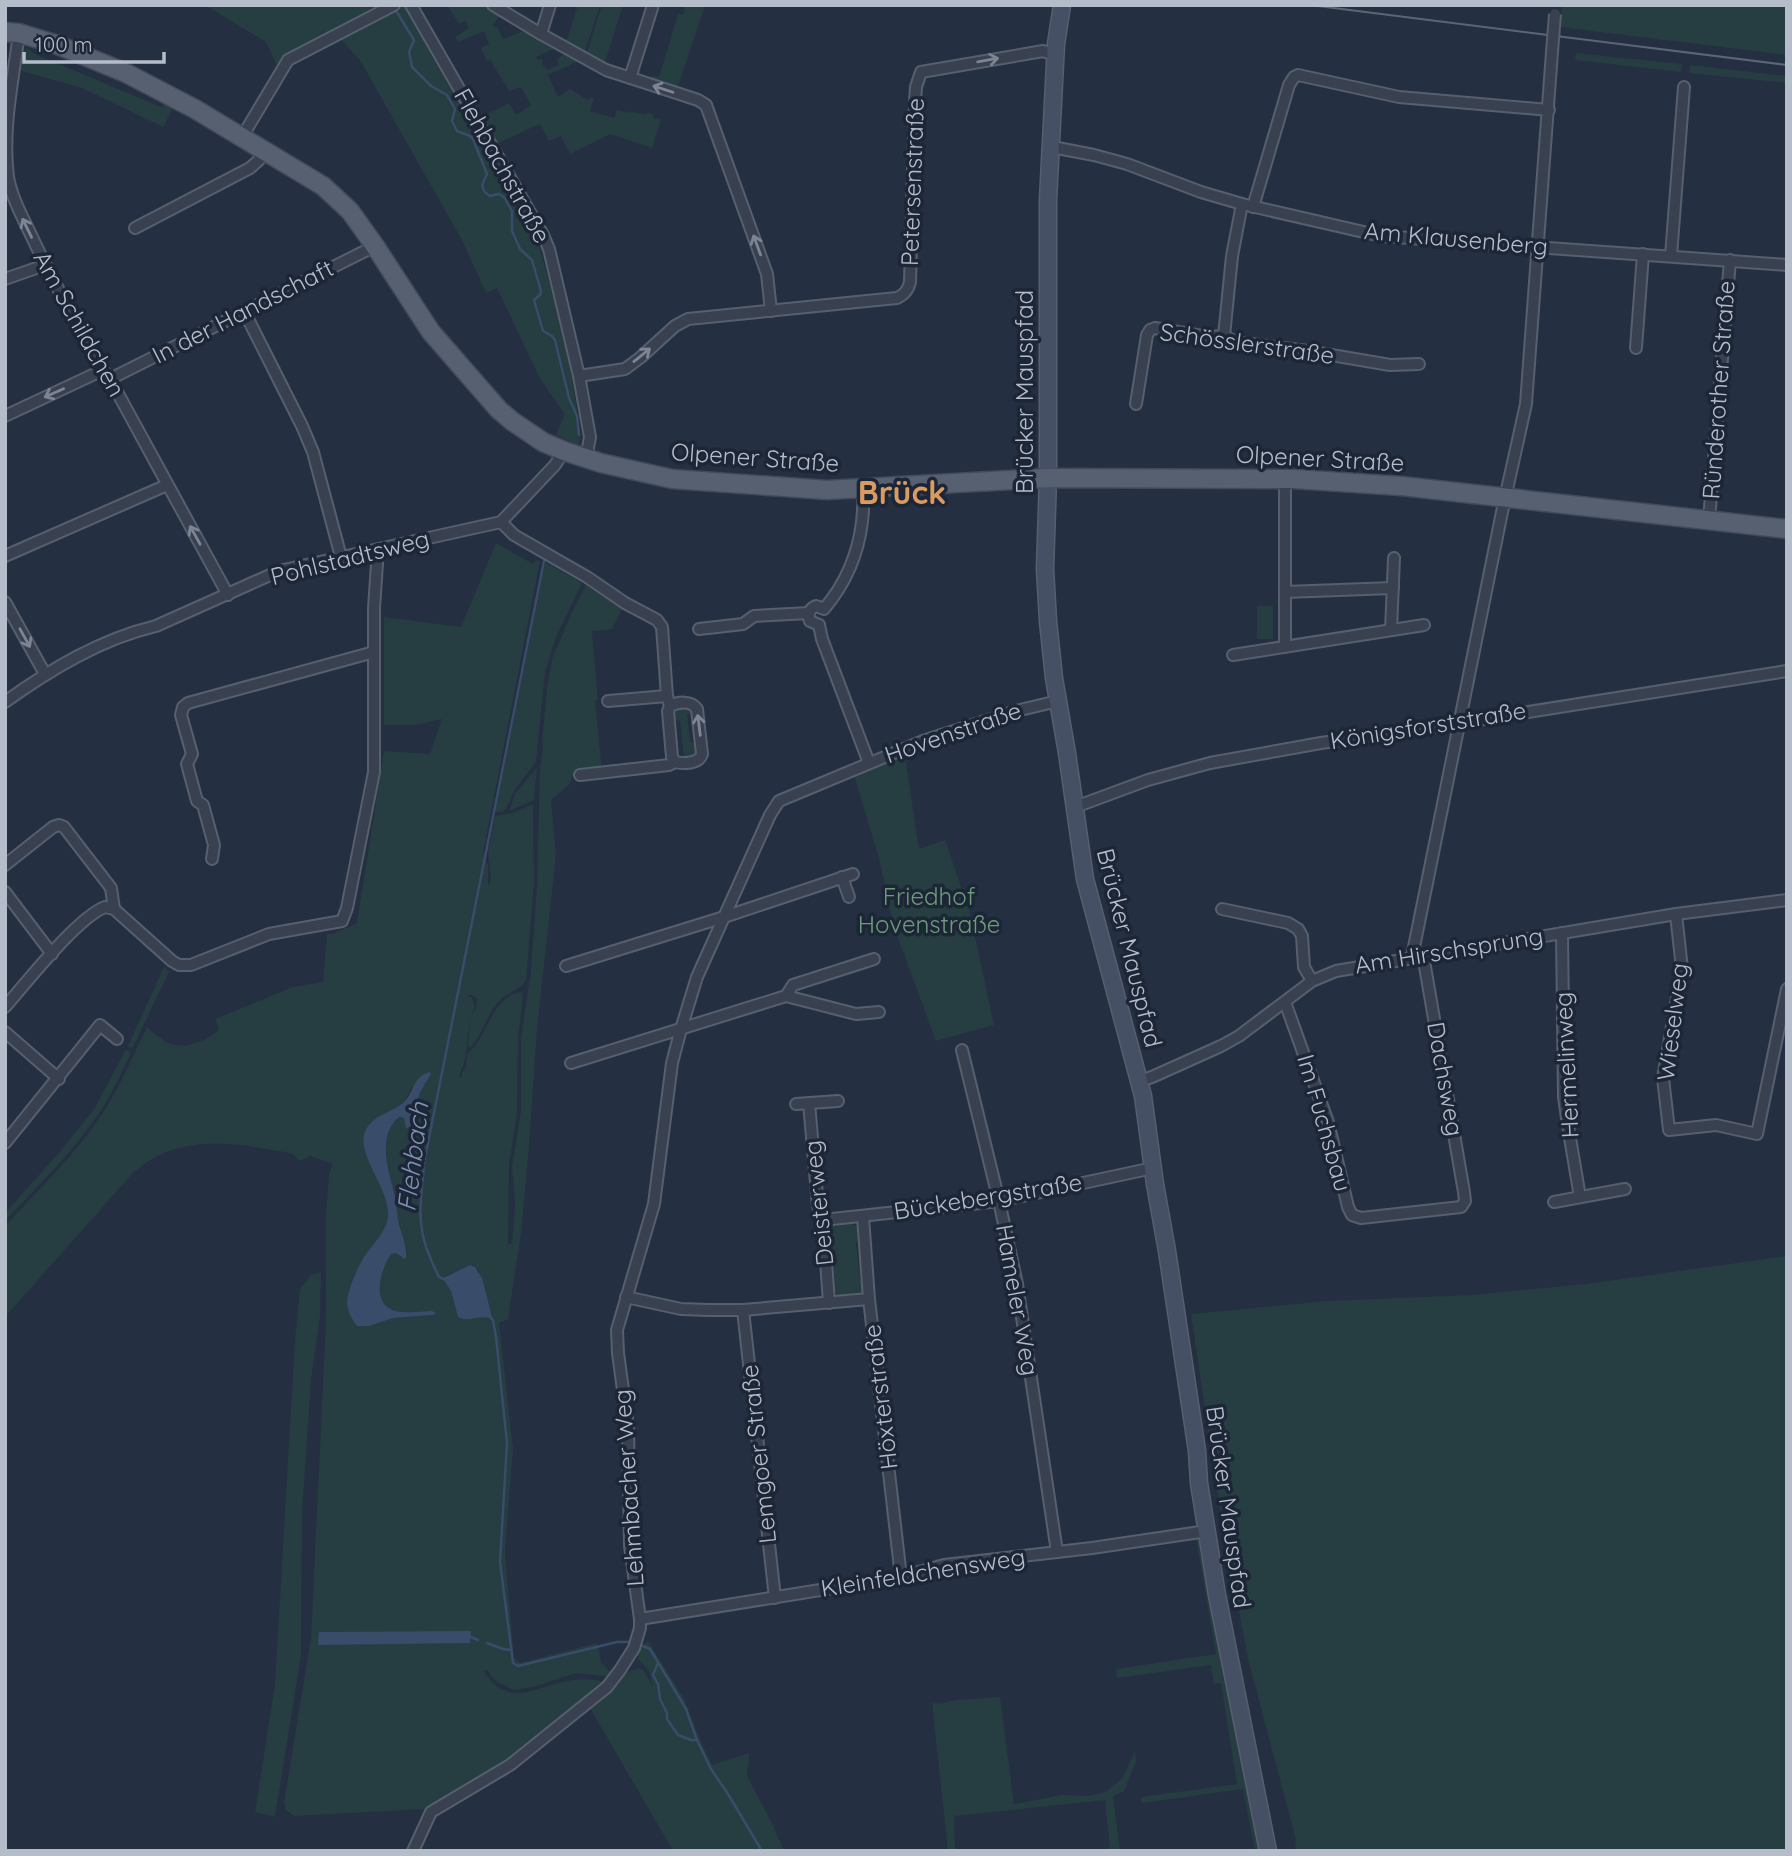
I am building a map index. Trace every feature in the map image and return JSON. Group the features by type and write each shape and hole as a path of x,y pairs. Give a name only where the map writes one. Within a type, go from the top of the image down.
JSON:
{"main road":[{"name":"Brücker Mauspfad","path":"1062,5 1055,58 1048,200 1048,478 1045,540 1049,642 1086,886 1140,1080 1223,1628 1268,1851"},
{"name":"Olpener Straße","path":"12,32 58,45 126,73 195,109 323,186 350,211 431,332 481,390 512,421 543,442 586,459 672,479 827,490 1048,478 1285,479 1401,486 1787,530"}],"street":[{"name":"Flehbachstraße","path":"411,5 543,234 549,249 579,376 590,437 586,459"},
{"path":"493,5 606,70 703,102 767,274 771,311"},
{"path":"541,34 550,5"},
{"path":"630,79 653,5"},
{"path":"242,137 288,60 392,6"},
{"path":"1418,956 1459,723 1528,388 1556,10"},
{"name":"Am Schildchen","path":"12,32 6,149 7,180 15,203 45,265 228,595"},
{"name":"Petersenstraße","path":"579,376 625,369 675,326 688,319 897,298 903,295 908,289 915,102 916,86 921,72 1042,51 1055,58"},
{"path":"1224,336 1232,256 1289,85 1294,77 1298,75 1399,97 1549,110"},
{"path":"1671,256 1684,87"},
{"name":"Am Klausenberg","path":"1052,147 1127,164 1201,192 1248,205 1381,236 1787,265"},
{"path":"135,228 250,168 265,151"},
{"name":"In der Handschaft","path":"5,416 107,374 244,311 375,246"},
{"path":"1636,348 1643,254"},
{"name":"Ründerother Straße","path":"1709,520 1730,260"},
{"path":"5,279 45,265"},
{"path":"244,311 313,452 341,556"},
{"name":"Schösslerstraße","path":"1136,404 1147,335 1155,328 1208,337 1224,336 1236,342 1390,365 1419,363"},
{"path":"564,451 555,465 501,522 514,536 657,620 662,627 675,762"},
{"path":"1285,479 1285,647"},
{"path":"5,556 167,485"},
{"path":"824,609 836,595 852,566 863,512 864,498 860,488"},
{"name":"Pohlstadtsweg","path":"5,702 63,663 136,631 156,626 279,571 501,522"},
{"path":"5,1007 77,928 104,907 114,909 172,961 183,966 269,934 342,921 347,908 374,772 373,652 378,549"},
{"path":"1391,630 1394,558"},
{"path":"1285,592 1393,589"},
{"path":"5,602 45,674"},
{"path":"699,629 743,624 754,616 809,612 816,606 827,613 826,619 819,625"},
{"name":"Hovenstraße","path":"809,612 810,621 819,625 869,762 923,741 1026,708 1058,701"},
{"path":"1233,655 1424,625"},
{"path":"212,859 214,845 204,805 197,801 187,764 192,754 181,715 183,707 187,703 373,652"},
{"name":"Königsforststraße","path":"1075,807 1148,780 1210,763 1321,743 1787,671"},
{"path":"580,775 669,765 675,762 696,762 701,759 694,705 668,701 608,701"},
{"name":"Lehmbacher Weg","path":"413,1851 431,1812 510,1765 610,1684 636,1644 640,1619 630,1546 628,1427 617,1330 654,1204 671,1063 697,977 770,815 779,801 869,762"},
{"path":"5,865 53,827 64,827 111,888 114,909"},
{"path":"566,966 848,876 849,897"},
{"path":"5,892 52,954"},
{"name":"Am Hirschsprung","path":"1140,1080 1152,1077 1239,1036 1312,981 1336,971 1676,914 1787,900"},
{"path":"1222,909 1284,922 1298,929 1302,936 1304,967 1312,981"},
{"name":"Wieselweg","path":"1676,914 1682,969 1663,1078 1669,1130 1716,1125 1757,1134 1787,989"},
{"name":"Hermelinweg","path":"1562,933 1564,1097 1580,1197"},
{"name":"Dachsweg","path":"1418,956 1464,1203"},
{"path":"786,996 793,985 874,959"},
{"path":"571,1063 786,996 856,1014 879,1012"},
{"name":"Im Fuchsbau","path":"1285,1002 1328,1122 1352,1215 1361,1218 1439,1210 1461,1207 1464,1203"},
{"path":"5,1143 100,1025 117,1039"},
{"path":"5,1032 59,1079"},
{"name":"Hameler Weg","path":"962,1050 1017,1284 1057,1552"},
{"path":"796,1104 838,1101"},
{"name":"Deisterweg","path":"809,1103 818,1206 823,1220 829,1303"},
{"name":"Bückebergstraße","path":"823,1220 999,1201 1153,1168"},
{"path":"1554,1202 1625,1189"},
{"name":"Höxterstraße","path":"863,1217 869,1300 901,1577"},
{"path":"626,1297 681,1309 743,1310 869,1300"},
{"name":"Lemgoer Straße","path":"743,1310 775,1598"},
{"name":"Kleinfeldchensweg","path":"640,1619 901,1577 944,1565 1208,1531"}],"green space":[{"path":"205,5 387,5 278,67 266,42"},
{"path":"447,5 486,5 500,14 493,25 497,26 503,39 525,30 556,48 536,57 538,60 542,58 543,66 547,70 559,65 557,59 565,53 579,61 548,75 558,97 570,89 588,100 590,97 594,99 590,111 614,118 617,110 654,115 653,118 661,120 652,148 610,134 570,154 561,136 549,141 540,124 498,143 483,116 509,103 516,115 531,105 521,87 509,91 490,60 487,61 481,48 489,44 484,31 458,42 455,37 469,28 465,21 459,24"},
{"path":"578,5 600,5 584,54 566,43"},
{"path":"602,5 623,5 604,65 586,55"},
{"path":"686,5 705,5 677,89 651,80 652,75 659,77 678,14 683,15"},
{"path":"1562,5 1787,5 1787,55 1560,27"},
{"path":"399,6 405,7 411,13 409,16 534,234 566,343 581,435 578,446 556,435 564,413 539,377 497,288 486,293 463,242 361,62 341,39"},
{"path":"27,48 35,54 161,107 165,102 173,108 163,127 82,88 18,70 20,54"},
{"path":"1576,53 1682,64 1681,72 1575,60"},
{"path":"1690,65 1787,76 1787,83 1689,73"},
{"path":"496,543 533,564 536,560 540,561 483,853 488,865 488,886 491,880 488,853 495,816 513,813 533,804 534,883 526,981 498,1002 475,1043 471,1048 468,1046 470,1023 465,1059 459,1075 462,1078 467,1054 480,1038 497,1009 503,1001 522,992 517,1113 509,1165 508,1245 512,1243 515,1204 512,1166 521,1111 521,1038 531,970 537,887 540,767 547,688 552,659 586,585 622,609 612,629 592,631 602,770 575,773 570,784 551,800 556,855 537,1029 521,1234 508,1319 499,1323 513,1449 505,1552 514,1658 520,1663 597,1643 602,1663 613,1673 610,1677 576,1673 533,1687 514,1690 498,1683 488,1670 484,1671 493,1683 513,1693 577,1679 607,1682 509,1761 426,1809 294,1816 286,1810 284,1803 311,1638 326,1322 326,1214 329,1173 333,1164 310,1156 300,1161 293,1154 224,1144 204,1144 166,1152 132,1174 5,1317 5,1226 56,1172 102,1114 147,1027 165,1041 181,1046 189,1045 217,1032 219,1027 215,1019 293,987 323,982 327,934 357,923 384,751 430,754 442,719 416,725 384,725 384,617 461,627","holes":["467,995 477,999 476,1008 471,1016 475,1006 472,998","431,1074 405,1123 404,1118 399,1117 388,1134 387,1165 407,1250 401,1258 396,1253 391,1253 383,1270 380,1289 385,1305 392,1310 432,1311 433,1315 393,1318 369,1326 357,1326 348,1307 349,1291 362,1260 383,1230 388,1209 365,1150 364,1138 367,1128 374,1120 402,1104 414,1084","470,1265 478,1270 492,1319 468,1319 458,1316 445,1276"]},
{"path":"545,562 582,583 556,637 545,673 536,762 514,791 506,809 495,812"},
{"path":"1257,606 1273,606 1273,639 1257,639"},
{"path":"690,707 695,716 687,714 690,741 699,747 696,758 678,758 676,753 684,757 680,721 672,719 672,712 675,708"},
{"name":"Friedhof Hovenstraße","path":"905,756 919,849 945,840 970,913 994,1025 936,1041 898,938 880,862 854,775"},
{"path":"537,767 534,800 509,811 515,794"},
{"path":"164,967 169,972 133,1047 130,1048 128,1046"},
{"path":"126,1049 130,1055 102,1109 56,1167 5,1221 5,1213 95,1108"},
{"path":"843,1222 853,1224 858,1229 860,1238 856,1242 860,1279 864,1285 858,1296 845,1296 833,1289 835,1280 832,1243 827,1240 829,1229"},
{"path":"1787,1256 1787,1851 1296,1851 1295,1836 1248,1659 1219,1502 1191,1314 1328,1301 1472,1295 1586,1284"},
{"path":"321,1272 320,1316 311,1380 302,1514 301,1655 275,1817 255,1812 275,1685 300,1289 311,1275"},
{"path":"1196,1538 1203,1544 1261,1851 1255,1851 1243,1789 1142,1803 1141,1797 1237,1784 1221,1683 1214,1684 1211,1665 1117,1678 1116,1669 1216,1654"},
{"path":"648,1641 684,1699 712,1765 749,1753 747,1776 784,1851 673,1851 589,1706 625,1673 640,1668 653,1687 649,1671 638,1659 641,1648"},
{"path":"1000,1697 1014,1804 1062,1795 1089,1796 1106,1792 1123,1777 1135,1751 1136,1762 1124,1791 1113,1796 1120,1851 1110,1851 1105,1800 954,1816 955,1851 948,1851 932,1703"}],"water":[{"path":"430,1072 420,1092 410,1127 406,1128 404,1118 399,1117 388,1134 386,1155 406,1257 404,1259 396,1253 391,1254 383,1270 380,1289 385,1305 392,1310 436,1313 357,1326 348,1308 349,1292 362,1261 385,1226 388,1209 364,1147 364,1136 372,1122 403,1103 420,1077"},
{"path":"470,1265 475,1267 482,1278 493,1320 484,1317 458,1317 445,1277"},
{"path":"471,1631 470,1643 318,1645 319,1632"}],"waterway":[{"name":"Flehbach","path":"395,9 414,40 409,52 412,67 431,86 447,95 455,109 452,121 457,131 473,139 487,174 483,184 484,191 490,196 499,194 504,197 512,211 512,231 520,249 532,260 541,291 534,300 543,331 555,340 569,398 577,416 579,435"},
{"name":"Flehbach","path":"446,1280 439,1277 423,1236 420,1214 424,1163 544,561"},
{"name":"Flehbach","path":"491,1318 496,1337 507,1443 500,1562 513,1663 518,1666 617,1642 631,1642"},
{"path":"471,1637 478,1640"},
{"path":"487,1643 511,1650"},
{"name":"Flehbach","path":"638,1644 650,1649 686,1709 711,1769 762,1851"},
{"name":"Flehbach","path":"658,1663 653,1675 667,1719 678,1735 697,1740"}],"tram line":[{"path":"1310,5 1787,65"}],"district":[{"name":"Brück","path":"902,493"}]}
